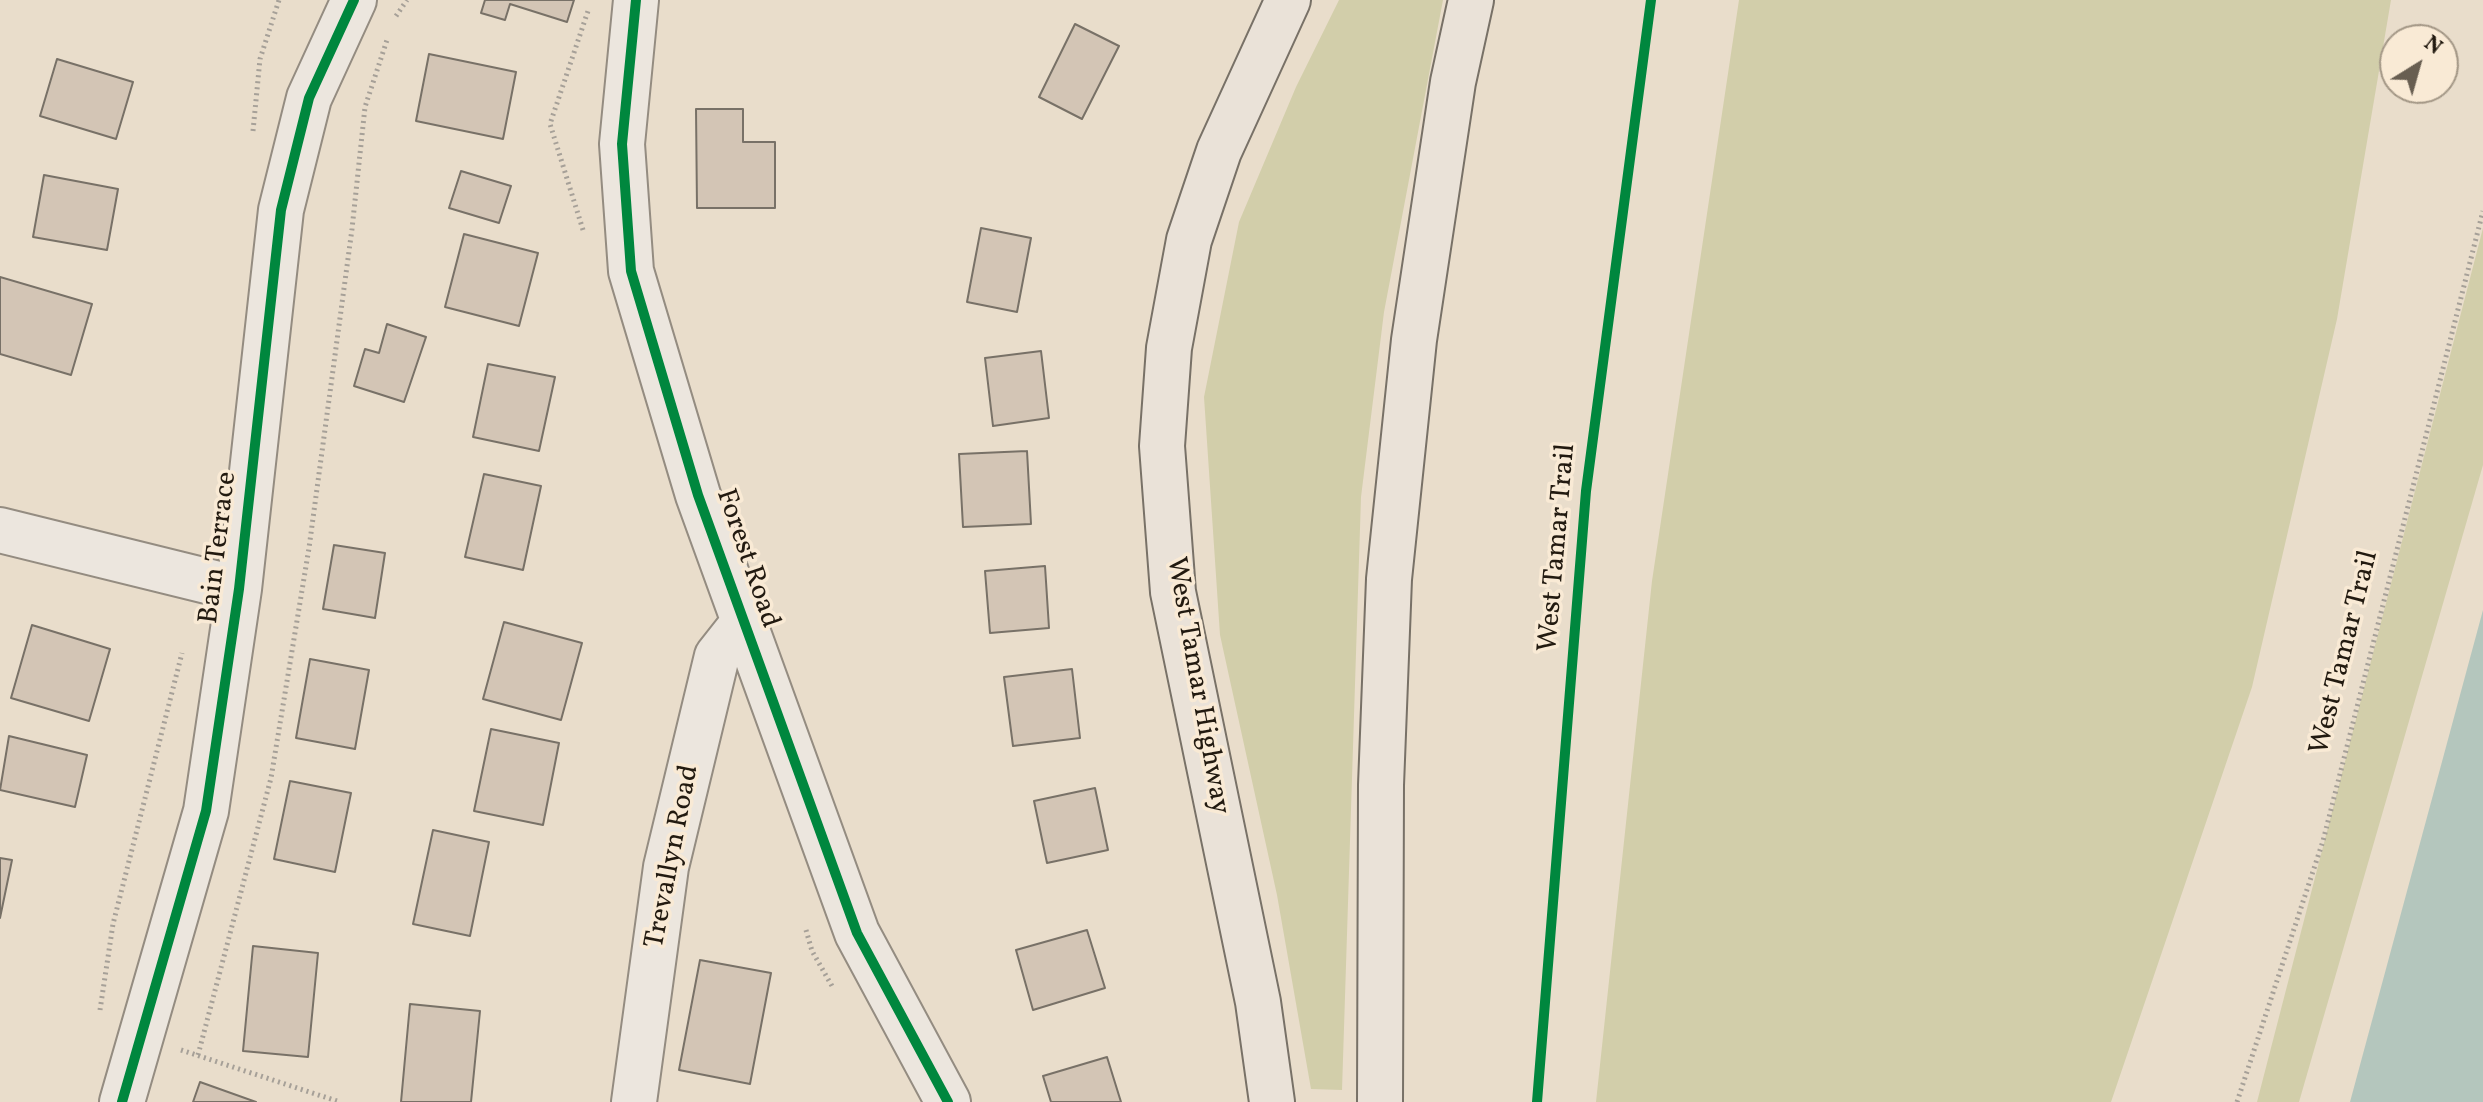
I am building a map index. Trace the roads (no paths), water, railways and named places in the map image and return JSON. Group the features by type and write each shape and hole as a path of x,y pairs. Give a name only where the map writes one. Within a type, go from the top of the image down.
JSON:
{"highway":[{"name":"West Tamar Highway","path":"1272,1102 1258,1002 1173,592 1162,446 1169,348 1189,240 1219,151 1288,0"},
{"path":"1380,1102 1381,785 1389,579 1414,340 1453,82 1471,0"}],"street":[{"name":"Bain Terrace","path":"122,1102 206,811 239,589 281,210 309,98 354,0"},
{"name":"Forest Road","path":"636,0 622,144 631,271 698,495 857,933 948,1102"},
{"path":"0,530 239,589"},
{"name":"Trevallyn Road","path":"634,1102 666,867 717,656 743,623"}]}
